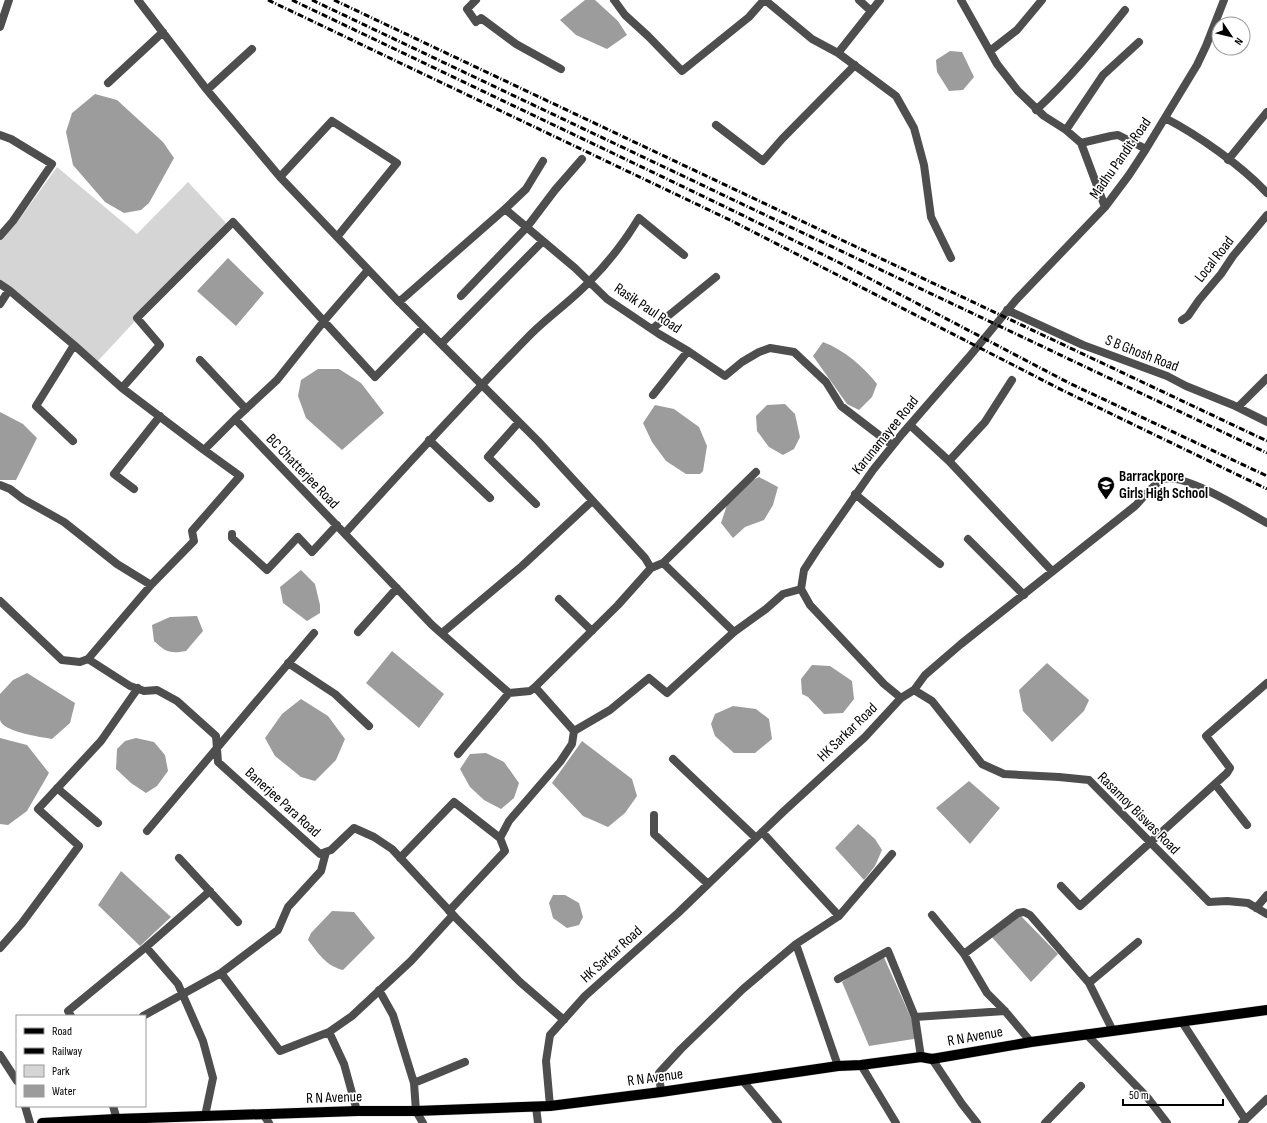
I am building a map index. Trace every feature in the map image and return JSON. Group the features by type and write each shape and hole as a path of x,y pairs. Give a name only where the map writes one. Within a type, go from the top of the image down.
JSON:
{"main road":[{"name":"R N Avenue","path":"42,1123 117,1121 205,1116 219,1119 263,1114 416,1111 550,1106 661,1092 838,1066 921,1056 932,1059 1031,1042 1267,1010"}],"street":[{"path":"0,27 9,0"},
{"path":"138,0 207,90 280,177 399,302 519,422 645,558 651,568"},
{"path":"476,0 467,9 476,22 481,18 516,44 561,69"},
{"path":"614,0 625,15 682,71 749,17 764,0 812,39 838,53 896,96 914,128 924,165 931,217 951,258"},
{"path":"859,0 871,11"},
{"path":"838,53 880,0"},
{"path":"990,51 1016,30 1042,0"},
{"name":"Madhu Pandit Road","path":"1007,310 1105,207 1129,175 1165,118 1206,46 1224,0"},
{"path":"962,1 997,64 1018,91 1036,110 1066,130 1081,143 1105,207"},
{"path":"1036,110 1057,90 1125,10"},
{"path":"108,83 163,32"},
{"path":"1066,130 1103,75 1139,42"},
{"path":"207,90 252,49"},
{"path":"716,125 763,161 807,113 855,65"},
{"path":"1228,160 1267,112"},
{"path":"1165,118 1185,128 1228,160 1267,193"},
{"path":"280,177 332,121 397,163 337,237"},
{"path":"0,135 11,139 52,164 14,221 0,236"},
{"path":"1081,143 1118,135 1146,149"},
{"path":"461,296 527,227 555,190 582,159"},
{"path":"399,302 526,189 543,161"},
{"name":"Rasik Paul Road","path":"505,209 544,241 607,299 725,376 742,362 759,352 770,348 794,352 826,382 841,406 892,445"},
{"name":"Local Road","path":"1182,320 1188,316 1233,256 1267,215"},
{"path":"345,533 429,440 540,324 590,282 626,239 639,218 684,254"},
{"path":"122,388 160,345 137,318 233,222 375,377 424,327"},
{"path":"441,344 544,241"},
{"path":"204,450 277,380 324,321 368,270"},
{"path":"652,329 716,277"},
{"path":"0,284 74,345 122,388 240,476 192,530 194,541 151,585 88,658 80,662 62,660 0,601"},
{"path":"0,304 9,290"},
{"name":"S B Ghosh Road","path":"1007,310 1083,345 1167,376 1186,386 1238,407 1267,422"},
{"name":"Karunamayee Road","path":"801,589 804,570 872,470 892,445 970,357 1007,310"},
{"path":"73,441 36,406 74,345"},
{"path":"653,395 688,351"},
{"path":"200,360 246,409"},
{"path":"1238,407 1267,378"},
{"path":"949,462 985,422 1012,380"},
{"path":"134,489 114,474 160,416"},
{"name":"BC Chatterjee Road","path":"235,420 284,473 345,533 432,625 509,693"},
{"path":"519,422 488,457 536,504"},
{"path":"910,425 949,462 1052,571"},
{"path":"429,440 490,498"},
{"path":"458,754 509,693 530,691 535,687 618,605 651,568 663,563 756,472"},
{"name":"HK Sarkar Road","path":"550,1106 546,1061 550,1035 585,996 678,913 759,835 865,737 901,698 914,690 925,675 961,644 1135,506 1163,479 1173,478 1203,488 1267,523"},
{"path":"0,485 64,522 116,564 151,585"},
{"path":"855,494 940,564"},
{"path":"442,633 522,566 592,501"},
{"path":"232,534 232,538 267,570 298,537 312,552 337,525"},
{"path":"968,539 1024,595"},
{"path":"663,563 734,632"},
{"path":"358,632 397,588"},
{"path":"574,731 610,710 650,678 667,693 734,632 766,609 783,594 801,589 810,604 839,636 884,684 901,698"},
{"path":"559,599 592,631"},
{"path":"147,831 314,633"},
{"name":"Banerjee Para Road","path":"88,658 130,686 144,691 157,690 177,700 216,736 218,762 320,854 331,850 354,828 374,837 392,849 451,913 520,982 564,1020"},
{"path":"288,663 335,694 369,726"},
{"path":"1061,886 1080,906 1227,773 1230,768 1206,736 1267,683"},
{"path":"535,687 574,731"},
{"path":"0,948 22,923 78,846 38,809 101,741 138,688"},
{"name":"Rasamoy Biswas Road","path":"914,690 932,701 982,764 1004,774 1090,780 1209,902 1227,901 1248,903 1267,914"},
{"path":"500,838 509,822 560,762 572,744 574,731"},
{"path":"673,759 759,835 839,916"},
{"path":"1215,784 1247,825"},
{"path":"57,788 98,823"},
{"path":"220,973 280,1051 329,1032 352,1016 411,961 505,851 500,838 454,802 400,858"},
{"path":"654,815 654,834 708,884"},
{"path":"145,1015 220,973 278,930 288,907 321,872 326,852"},
{"path":"661,1092 659,1073 681,1049 743,989 796,944 839,916 892,854"},
{"path":"179,858 238,922"},
{"path":"70,1015 68,1011 146,948 210,891"},
{"path":"1256,908 1267,895"},
{"path":"964,954 1018,913 1024,912 1030,915 1089,982 1113,1031"},
{"path":"932,915 964,954 987,993 1005,1011 1031,1042"},
{"path":"1089,982 1138,942"},
{"path":"796,944 838,1066"},
{"path":"146,948 178,984 203,1040 213,1078 205,1116"},
{"path":"838,979 888,951 915,1016 921,1056"},
{"path":"379,990 393,1015 414,1083 416,1111 423,1123"},
{"path":"915,1016 1005,1011"},
{"path":"1182,1022 1243,1121 1267,1098"},
{"path":"329,1032 344,1064 356,1111"},
{"path":"1086,1034 1147,1097 1167,1123"},
{"path":"0,1055 16,1079"},
{"path":"932,1059 962,1104 977,1123"},
{"path":"414,1083 465,1062"},
{"path":"861,1064 896,1123"},
{"path":"742,1080 778,1123"},
{"path":"1045,1123 1081,1086"},
{"path":"536,1106 538,1123"},
{"path":"25,1107 30,1123"},
{"path":"112,1107 117,1121"},
{"path":"263,1114 269,1123"}],"green space":[{"path":"57,167 137,234 188,182 226,223 97,362 0,283 0,241 18,221"}],"water":[{"path":"585,0 595,0 618,21 627,35 607,49 576,35 560,20"},
{"path":"950,51 962,52 974,77 963,90 949,91 937,72 936,60"},
{"path":"95,94 117,100 163,142 174,158 149,203 141,210 124,213 105,202 73,165 66,132 72,113"},
{"path":"228,258 264,293 236,326 197,291"},
{"path":"823,342 831,345 853,359 877,384 872,397 859,410 847,404 813,356"},
{"path":"318,369 339,369 361,383 384,413 342,450 306,418 298,396 301,380"},
{"path":"785,404 795,414 800,437 794,449 783,455 769,447 757,431 756,416 767,405"},
{"path":"655,405 674,409 699,427 707,446 703,471 700,474 686,474 666,461 652,442 643,423"},
{"path":"0,412 23,424 37,438 16,480 0,480"},
{"path":"759,477 778,487 773,505 764,520 745,527 733,538 721,523 728,502 744,484"},
{"path":"301,570 315,584 320,605 320,613 307,621 283,603 280,587"},
{"path":"197,616 203,631 186,651 168,651 154,641 152,625 170,617"},
{"path":"392,651 444,694 419,728 366,683"},
{"path":"1047,663 1089,700 1084,711 1052,742 1023,711 1019,690"},
{"path":"812,665 830,666 852,681 854,699 843,713 824,714 808,697 802,694 801,679"},
{"path":"27,673 75,703 70,723 52,739 15,731 8,728 0,720 0,694 13,680"},
{"path":"301,699 328,716 345,739 336,760 315,781 301,777 275,756 265,738 282,714"},
{"path":"733,706 756,709 769,719 772,739 755,753 734,753 715,736 711,724 715,714"},
{"path":"0,738 27,745 49,773 27,811 8,825 0,824"},
{"path":"136,738 154,742 165,755 168,771 157,786 146,793 131,783 116,769 117,749 125,741"},
{"path":"582,741 632,779 637,796 625,813 608,827 583,816 552,783"},
{"path":"486,753 504,762 519,783 514,798 501,809 484,800 470,787 460,769 470,754"},
{"path":"969,781 1000,808 970,844 936,808"},
{"path":"858,824 875,839 882,850 875,866 864,880 835,848"},
{"path":"121,871 171,917 140,946 98,905"},
{"path":"553,895 565,895 579,903 583,917 579,925 567,928 553,918 549,903"},
{"path":"332,911 354,912 375,938 343,970 327,962 308,940 311,933"},
{"path":"1018,913 1058,954 1031,982 991,936"},
{"path":"882,953 920,1038 869,1046 842,982"}],"railway":[{"path":"268,0 732,221 1064,391 1267,489"},
{"path":"292,0 736,212 840,263 1069,383 1267,476"},
{"path":"312,0 1267,453"},
{"path":"334,0 1267,441"}],"place":[{"name":"Barrackpore Girls High School","path":"1106,500"}]}
